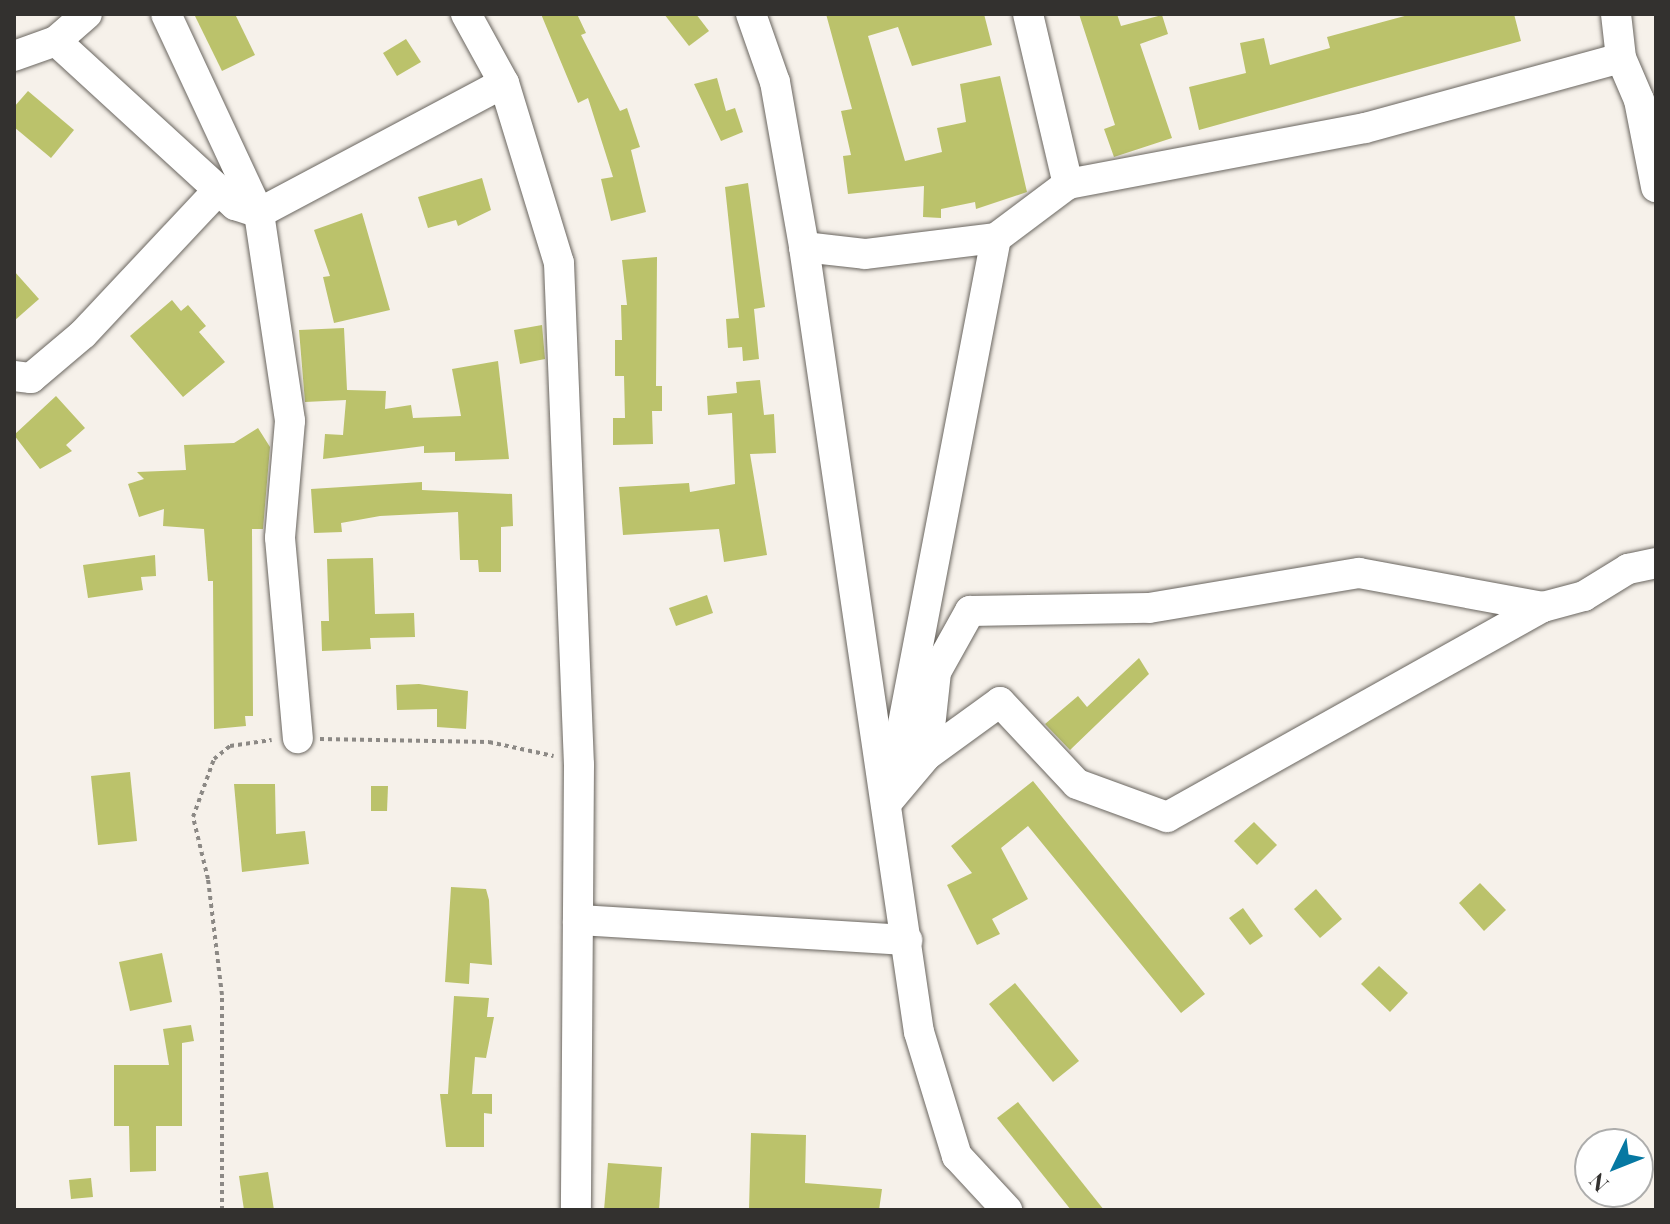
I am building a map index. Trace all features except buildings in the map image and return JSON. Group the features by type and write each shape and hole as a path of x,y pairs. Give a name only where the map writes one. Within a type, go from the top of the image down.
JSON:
{"street":[{"path":"14,56 56,41 87,14"},
{"path":"166,14 259,213 290,421 280,538 298,738"},
{"path":"466,14 504,83 559,263 579,765 576,1210"},
{"path":"751,14 775,82 804,247 907,940 936,1103 957,1156 1007,1210"},
{"path":"1028,14 1068,184"},
{"path":"1616,14 1621,58 1639,100 1656,187"},
{"path":"56,41 235,205 259,213 504,83"},
{"path":"804,247 865,254 996,238 1068,184 1365,128 1621,58"},
{"path":"14,376 31,378 83,334 218,190"},
{"path":"888,801 959,406 996,238"},
{"path":"888,801 927,755 1000,702 1077,784 1167,817 1543,607 1584,596 1628,569 1656,563"},
{"path":"927,755 936,672 970,611 1149,608 1359,573 1543,607"},
{"path":"578,920 907,940"}],"path":[{"path":"222,1210 222,995 208,879 193,817 201,782 230,746 298,738 489,742 579,765"}]}
